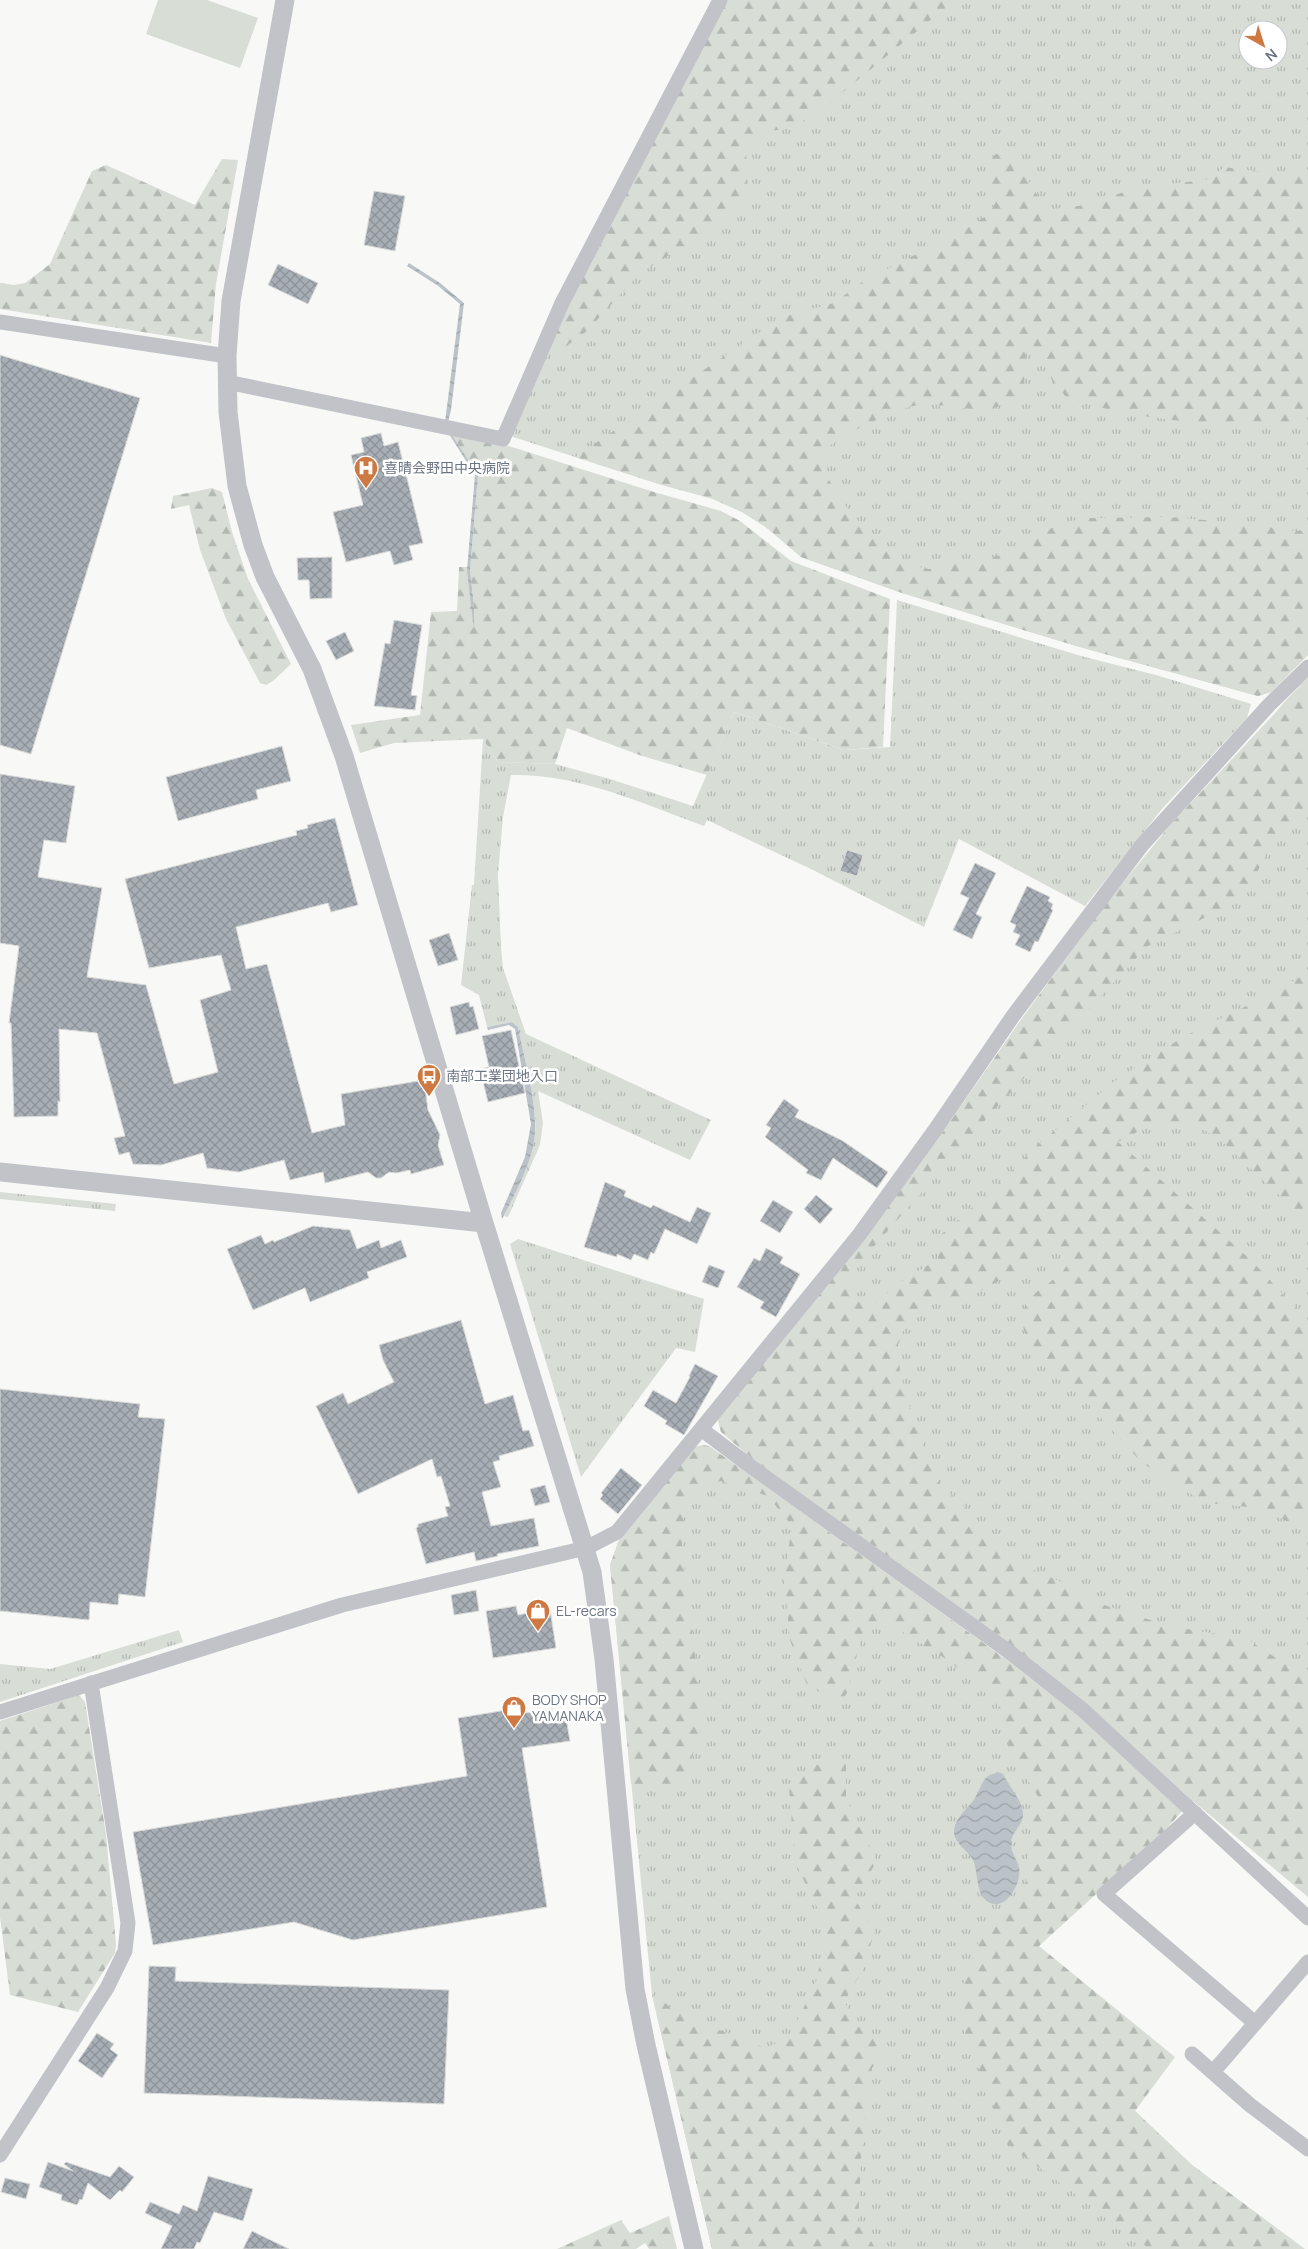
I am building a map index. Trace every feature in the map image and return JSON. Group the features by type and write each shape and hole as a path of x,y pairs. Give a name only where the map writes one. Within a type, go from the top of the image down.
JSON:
{"street":[{"path":"284,0 231,300 227,382 232,452 237,486 248,530 265,577 312,670 326,702 344,756 484,1223 586,1548 592,1572 604,1659 635,1989 646,2045 694,2249"},
{"path":"227,382 503,439 562,303 720,0"},
{"path":"0,322 227,356"},
{"path":"0,1712 342,1605 586,1548 617,1532 859,1235 935,1130 1013,1016 1142,845 1270,705 1308,667"},
{"path":"0,1172 484,1223"},
{"path":"701,1429 1008,1651 1083,1710 1308,1918"},
{"path":"0,2154 107,1988 125,1951 128,1923 91,1683"},
{"path":"1195,1814 1104,1894 1255,2023"},
{"path":"1213,2072 1308,1962"},
{"path":"1192,2054 1250,2105 1308,2148"}],"green space":[{"path":"158,0 207,0 258,18 240,68 146,34"},
{"path":"727,0 1308,0 1308,655 1271,692 1258,696 1083,648 902,593 801,557 767,528 742,512 708,497 662,485 513,437 511,433 552,336"},
{"path":"727,0 955,0 826,106 792,128 769,131 746,151 748,199 741,210 639,274 587,331 565,347 544,354 552,336"},
{"path":"998,154 1026,178 1045,210 1079,206 1137,188 1211,179 1224,167 1308,178 1308,415 1302,423 1284,427 1180,421 1128,414 1082,403 1066,397 1052,380 1041,354 1036,348 1026,352 1024,386 1004,403 989,409 924,404 887,415 844,437 824,450 827,476 838,497 861,524 896,556 909,565 929,569 993,557 1025,548 1058,523 1089,518 1170,517 1259,525 1288,531 1308,531 1308,655 1271,692 1258,696 1083,648 902,593 801,557 767,528 742,512 713,499 575,457 782,317 834,303 862,282 971,226 989,214 997,198 985,164 990,157"},
{"path":"222,159 238,160 216,284 211,343 0,309 0,283 14,285 25,283 50,264 92,171 106,165 195,205"},
{"path":"452,435 496,442 721,511 740,521 791,561 890,599 883,747 844,750 734,712 707,775 642,756 567,728 555,764 498,762 483,739 394,743 360,753 351,725 420,715 431,612 457,611 459,567 468,567 474,630 474,606 470,570 478,475"},
{"path":"212,488 222,492 232,532 248,579 291,664 266,685 260,683 226,619 200,550 189,505 171,509 173,496"},
{"path":"897,600 1081,656 1156,675 1251,704 1247,718 1162,809 1085,906 959,839 924,927 813,870 707,820 704,826 633,799 561,779 511,775 503,817 498,874 501,948 503,968 526,1034 711,1120 690,1160 538,1091 543,1123 540,1145 508,1217 504,1216 530,1155 535,1133 535,1122 532,1096 518,1027 512,1022 487,1027 479,995 461,985 472,885 474,885 483,739 498,762 555,764 610,779 693,806 734,712 844,750 890,747"},
{"path":"1308,678 1308,1821 1193,1801 1086,1703 1009,1644 754,1460 721,1432 718,1420 865,1238 945,1129 1023,1017 1287,699"},
{"path":"1308,678 1308,809 1270,846 1250,887 1228,906 1148,946 994,1110 855,1268 849,1288 859,1301 877,1304 895,1285 938,1259 937,1238 999,1184 1036,1146 1115,1081 1183,1037 1273,993 1308,972 1308,1223 1225,1144 1199,1126 1158,1121 1118,1142 1252,1261 1308,1322 1308,1531 1259,1508 1207,1503 1170,1482 1140,1461 1074,1388 1035,1353 1025,1334 1022,1322 1026,1300 1061,1274 1069,1262 1068,1256 1061,1248 1052,1247 1033,1262 964,1300 937,1297 909,1315 898,1345 900,1372 912,1414 939,1482 1022,1565 1066,1584 1101,1604 1169,1626 1247,1639 1308,1679 1308,1897 1193,1801 1086,1703 1009,1644 754,1460 721,1432 718,1420 865,1238 1104,906 1171,824"},
{"path":"0,1192 116,1204 115,1211 0,1199"},
{"path":"518,1239 704,1299 695,1352 676,1348 581,1477 510,1244"},
{"path":"702,1445 709,1446 1000,1655 1079,1716 1183,1810 995,1978 1192,2165 1304,2249 712,2249 652,1995 610,1565 619,1540"},
{"path":"709,1446 1000,1655 1079,1716 1183,1810 1160,1836 1039,1946 1175,2057 1135,2111 1192,2165 1305,2249 1150,2249 1007,2144 960,2019 963,1984 978,1943 1008,1912 1026,1881 1031,1825 1039,1798 1011,1753 997,1698 946,1659 896,1628 865,1624 847,1693 840,1703 807,1685 790,1640 784,1578 792,1526 768,1496 720,1481 697,1495 687,1511 680,1530 703,1723 686,1776 673,1788 631,1784 610,1565 619,1540 695,1447"},
{"path":"179,1630 183,1642 0,1702 0,1664 50,1669"},
{"path":"79,1695 85,1702 106,1834 116,1944 115,1953 78,2012 10,1995 0,1917 0,1721"},
{"path":"846,1758 846,1799 877,1861 854,1898 875,1931 862,1971 844,2002 862,2027 876,2039 881,2057 872,2068 862,2141 858,2221 876,2249 712,2249 652,1995 686,2017 765,2048 789,2038 816,1982 828,1930 795,1862 789,1788 812,1766"},
{"path":"669,2216 677,2249 649,2249 645,2243 636,2249 557,2249 621,2220 630,2233"}],"water":[{"path":"409,263 440,283 464,303 448,422 445,422 460,304 437,285 407,266"},
{"path":"449,434 452,435 478,475 470,570 474,606 474,631 467,570 475,475"},
{"path":"512,1022 518,1027 530,1080 535,1133 534,1144 527,1166 502,1219 501,1213 525,1157 531,1124 515,1029 509,1025 488,1030 487,1027"},
{"path":"998,1772 1003,1774 1021,1804 1023,1818 1011,1842 1019,1867 1018,1880 1008,1898 997,1904 990,1903 982,1896 974,1862 956,1839 954,1831 957,1821 977,1794 982,1783 989,1776"}],"building":[{"path":"374,191 405,196 395,251 364,245"},
{"path":"278,264 318,283 308,304 268,285"},
{"path":"0,355 140,398 31,754 0,745"},
{"name":"喜晴会野田中央病院","path":"381,433 384,446 398,442 423,543 409,546 413,560 394,565 390,551 346,562 333,512 363,505 351,455 364,452 361,438"},
{"path":"332,557 332,598 310,599 309,580 298,580 297,558"},
{"path":"394,620 422,625 411,695 417,696 415,710 374,706 385,643 390,644"},
{"path":"345,632 354,651 336,660 326,641"},
{"path":"282,746 291,781 256,790 258,799 178,821 166,777"},
{"path":"0,774 75,786 66,843 44,840 38,877 102,888 87,977 146,985 174,1084 218,1072 200,1000 231,990 221,955 149,968 125,879 297,835 296,831 308,828 307,825 335,818 358,905 331,912 328,903 236,927 246,969 267,964 312,1133 345,1125 341,1094 424,1080 428,1110 440,1135 438,1145 444,1165 411,1174 410,1170 396,1173 389,1172 381,1178 376,1178 368,1172 325,1183 323,1172 290,1180 284,1160 239,1172 207,1168 203,1153 161,1165 133,1164 129,1152 119,1155 114,1138 125,1136 97,1033 59,1029 60,1102 58,1101 58,1116 14,1117 11,1023 9,1023 19,946 0,943"},
{"path":"847,850 863,855 857,876 840,871"},
{"path":"975,863 996,873 976,914 982,917 972,939 953,930 969,898 960,894"},
{"path":"1027,886 1050,897 1048,901 1053,904 1051,909 1053,910 1038,942 1035,941 1030,952 1015,945 1020,935 1013,932 1016,925 1010,922"},
{"path":"449,933 458,960 438,966 429,940"},
{"path":"469,1002 470,1007 473,1006 479,1029 456,1035 450,1007"},
{"path":"511,1030 525,1093 488,1102 480,1069 489,1067 482,1036"},
{"path":"784,1099 799,1110 795,1117 843,1141 888,1172 877,1188 833,1158 821,1180 806,1173 808,1170 765,1137 771,1128 766,1125"},
{"path":"605,1182 626,1191 624,1196 651,1208 653,1205 690,1222 697,1207 711,1213 697,1244 665,1229 654,1254 651,1252 648,1260 634,1254 631,1260 617,1254 617,1257 584,1247"},
{"path":"816,1195 833,1209 820,1224 804,1209"},
{"path":"773,1200 793,1212 780,1233 760,1221"},
{"path":"313,1226 350,1230 357,1249 379,1240 381,1248 401,1240 407,1257 367,1272 369,1278 310,1302 305,1288 253,1310 227,1249 261,1235 265,1244 273,1240 274,1242"},
{"path":"766,1248 783,1257 780,1263 800,1274 776,1317 760,1308 764,1302 737,1287 754,1258 760,1261"},
{"path":"709,1265 725,1271 718,1288 702,1282"},
{"path":"461,1320 485,1404 513,1395 523,1431 529,1430 534,1446 499,1456 500,1460 493,1462 501,1487 482,1492 491,1526 534,1518 539,1546 497,1554 498,1556 476,1561 474,1552 426,1564 416,1528 418,1524 448,1516 445,1507 450,1506 441,1476 437,1477 432,1459 358,1494 316,1406 343,1393 348,1404 394,1382 383,1360 379,1345"},
{"path":"695,1364 718,1376 684,1435 665,1424 667,1421 644,1406 653,1390 676,1403"},
{"path":"0,1389 140,1404 138,1417 165,1419 145,1597 119,1594 118,1605 90,1602 89,1620 0,1611"},
{"path":"621,1468 642,1485 618,1514 600,1499 603,1495 601,1493"},
{"path":"545,1485 550,1502 535,1506 530,1489"},
{"path":"476,1590 479,1611 454,1615 451,1595"},
{"path":"516,1606 518,1615 550,1609 556,1648 493,1658 486,1611"},
{"path":"525,1707 526,1713 552,1709 552,1714 565,1712 570,1741 522,1748 547,1907 353,1940 294,1922 153,1945 133,1832 467,1776 458,1718"},
{"path":"149,1966 176,1967 175,1981 449,1990 444,2104 144,2093"},
{"path":"97,2033 114,2044 110,2049 118,2055 102,2078 78,2061"},
{"path":"48,2162 73,2171 64,2164 66,2162 110,2177 119,2166 134,2177 122,2192 120,2190 110,2200 88,2183 82,2200 80,2199 77,2205 61,2200 62,2195 39,2187"},
{"path":"208,2176 253,2189 243,2221 214,2212 200,2243 197,2242 194,2249 161,2249 172,2226 145,2213 150,2202 179,2214 183,2205 197,2211"},
{"path":"5,2178 30,2184 26,2199 1,2192"},
{"path":"252,2231 289,2249 243,2249"}],"place":[{"name":"喜晴会野田中央病院","path":"366,489"},
{"name":"南部工業団地入口","path":"429,1097"},
{"name":"EL-recars","path":"538,1632"},
{"name":"BODY SHOP YAMANAKA","path":"514,1729"}]}
